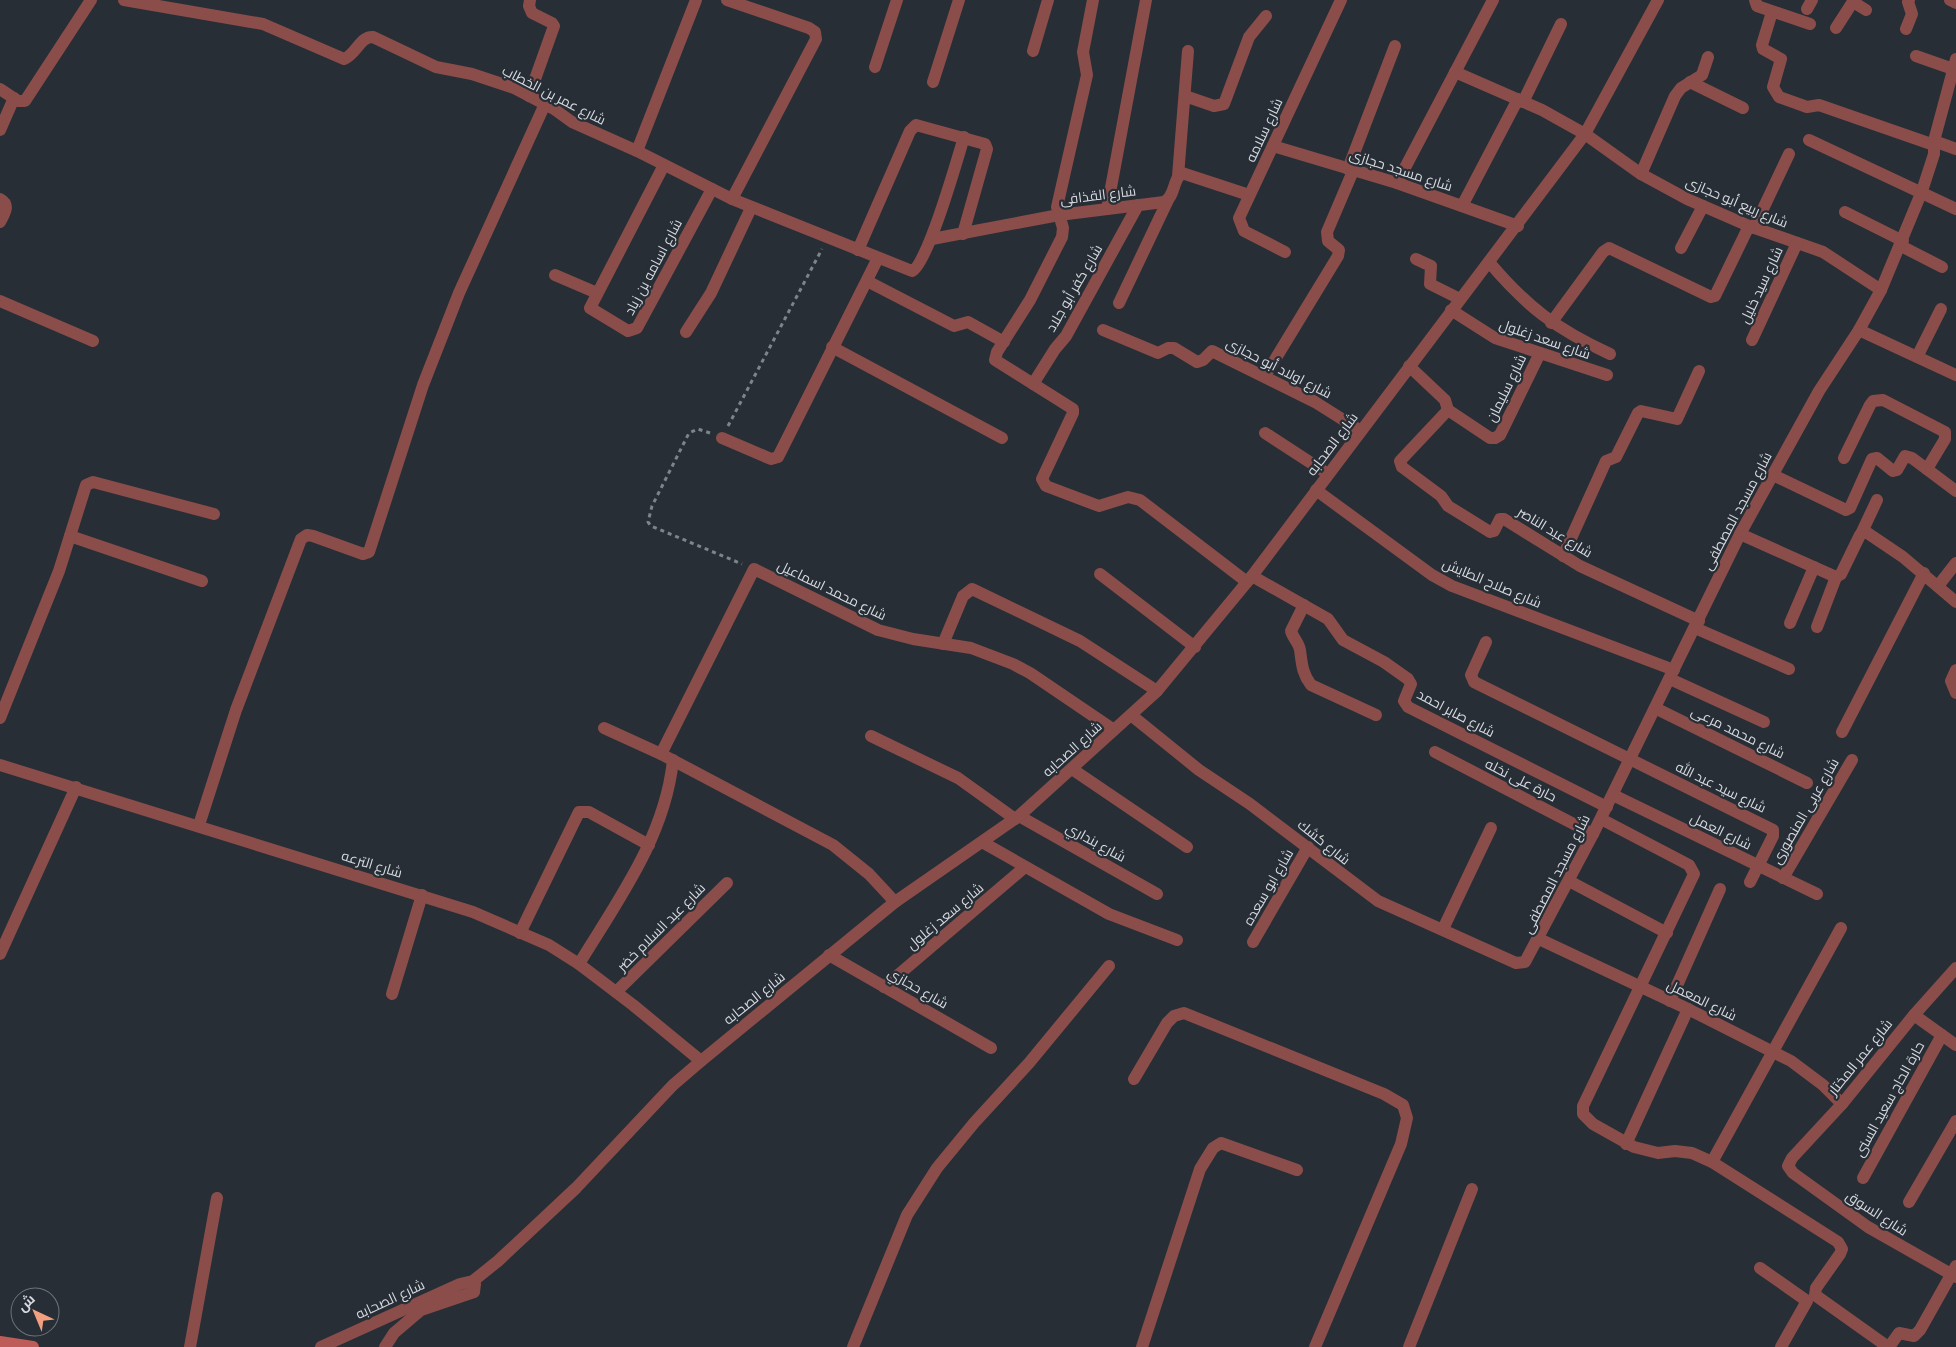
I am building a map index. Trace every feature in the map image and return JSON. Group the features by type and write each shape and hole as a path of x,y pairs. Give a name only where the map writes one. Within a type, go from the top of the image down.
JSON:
{"main road":[{"path":"0,1342 34,1347"}],"street":[{"path":"0,89 23,102 90,0"},
{"name":"شارع عمر بن الخطاب","path":"124,0 263,24 344,59 349,57 365,38 373,37 436,67 490,79 545,104 572,122 637,151 751,208 910,271 916,270 932,239"},
{"path":"529,96 554,26 552,23 532,13 530,0"},
{"path":"637,151 696,0"},
{"path":"727,0 809,28 815,32 816,39 732,199"},
{"path":"875,67 897,0"},
{"path":"933,82 959,0"},
{"path":"1033,51 1048,0"},
{"path":"1034,384 995,360 995,356 1030,300 1057,249 1063,228 1057,207 1087,75 1083,52 1093,0"},
{"path":"1107,209 1146,0"},
{"name":"شارع سلامه","path":"1285,252 1244,231 1238,218 1341,0"},
{"path":"1397,183 1493,0"},
{"path":"1585,134 1658,0"},
{"path":"1755,0 1757,6 1810,24"},
{"path":"1906,29 1912,14 1909,0"},
{"path":"1950,0 1956,3"},
{"path":"1836,28 1854,1 1866,10"},
{"path":"1772,12 1762,45 1763,49 1780,59 1773,87 1779,97 1807,107 1819,105 1956,149"},
{"path":"1185,96 1214,106 1224,104 1249,37 1266,16"},
{"path":"1462,206 1521,101 1561,24"},
{"path":"1265,376 1338,256 1339,250 1328,241 1327,232 1395,46"},
{"path":"1119,303 1178,176 1188,51"},
{"path":"1916,56 1954,70"},
{"path":"1641,174 1675,96 1690,82 1702,75 1708,57"},
{"name":"شارع مسجد المصطفى","path":"1516,962 1526,962 1539,939 1613,795 1740,534 1819,391 1859,330 1882,290 1922,191 1934,154 1934,143 1954,70"},
{"name":"شارع ربيع أبو حجازى","path":"1455,72 1521,101 1585,134 1641,174 1703,206 1752,227 1833,257 1882,290"},
{"path":"1690,82 1743,108"},
{"path":"0,130 14,98"},
{"path":"199,826 236,710 301,539 307,535 362,554 369,552 393,473 438,348 466,278 545,104"},
{"path":"858,250 912,127 921,125 983,142 987,149 963,234"},
{"name":"شارع الصحابه","path":"321,1347 460,1284 473,1281 498,1261 576,1188 673,1085 895,902 1018,818 1157,691 1250,579 1451,310 1518,226 1585,134"},
{"path":"932,239 964,137"},
{"path":"1809,140 1922,191 1956,209"},
{"name":"شارع مسجد حجازى","path":"1273,146 1397,183 1518,226"},
{"path":"1551,323 1603,252 1609,248 1711,296 1717,294 1789,154"},
{"name":"شارع اسامه بن زياد","path":"664,165 590,306 592,312 630,332 637,328 712,189"},
{"path":"1178,176 1184,173 1250,195"},
{"path":"0,199 6,204 7,209 0,222"},
{"name":"شارع القذافى","path":"932,239 1059,215 1168,200"},
{"name":"شارع كفر أبو جلاد","path":"1034,384 1066,336 1138,205"},
{"path":"1682,248 1703,206"},
{"path":"686,332 711,293 751,208"},
{"path":"1845,212 1942,266"},
{"name":"شارع سيد خليل","path":"1752,340 1797,243"},
{"path":"722,438 771,459 778,457 878,258"},
{"path":"1416,259 1431,266 1430,284 1460,299"},
{"path":"1490,262 1515,292 1551,323 1575,338 1610,354"},
{"path":"555,275 597,292"},
{"path":"866,281 954,326 968,322 1004,342"},
{"path":"0,301 93,341"},
{"path":"1917,357 1940,308"},
{"name":"شارع سعد زغلول","path":"1451,310 1495,338 1607,376"},
{"name":"شارع اولاد أبو حجازى","path":"1103,330 1158,354 1168,348 1174,348 1198,362 1203,360 1212,351 1314,402 1361,431"},
{"path":"1859,330 1956,375"},
{"path":"832,348 1002,438"},
{"name":"شارع سليمان","path":"1409,366 1445,400 1448,410 1490,438 1498,437 1540,353"},
{"path":"1562,556 1606,461 1616,457 1638,413 1641,411 1677,419 1698,371"},
{"name":"شارع صابر احمد","path":"1034,384 1071,407 1073,411 1044,473 1042,482 1052,489 1099,506 1128,497 1140,500 1250,579 1328,619 1343,640 1384,662 1408,679 1411,684 1404,701 1408,707 1607,807"},
{"path":"1844,458 1870,405 1873,401 1883,400 1945,432 1945,439 1927,469"},
{"name":"شارع عبد الناصر","path":"1448,410 1401,459 1402,467 1441,496 1448,506 1490,532 1494,532 1500,520 1504,518 1562,556 1789,669"},
{"path":"1265,433 1328,474"},
{"path":"1773,475 1846,510 1850,508 1872,459 1877,458 1893,471 1898,469 1903,457 1908,456 1956,491"},
{"path":"0,718 19,666 48,603 86,485 93,482 214,514"},
{"name":"شارع صلاح الطايش","path":"1316,490 1432,574 1452,586 1672,674 1764,722"},
{"path":"1816,627 1836,577 1841,574 1878,500"},
{"path":"1740,534 1836,577"},
{"path":"1861,534 1869,534 1924,573 1956,602"},
{"path":"70,536 202,581"},
{"path":"1938,586 1956,563"},
{"path":"1790,623 1814,567"},
{"name":"شارع محمد اسماعيل","path":"660,754 754,570 878,630 971,648 1030,673 1114,730"},
{"path":"1842,732 1924,573"},
{"path":"1100,574 1194,647"},
{"path":"943,644 963,596 972,589 1080,641 1157,691"},
{"path":"1304,606 1292,631 1300,651 1302,669 1306,678 1312,685 1376,714"},
{"path":"1486,642 1471,675 1474,682 1630,760"},
{"path":"1956,670 1951,680 1956,693"},
{"name":"شارع محمد مرعى","path":"1655,708 1807,783"},
{"name":"شارع كشك","path":"1131,715 1199,770 1308,847 1341,875 1378,901 1516,962"},
{"path":"604,728 673,760 833,844 869,874 895,902"},
{"name":"شارع بنداري","path":"871,736 958,778 1018,818 1157,894"},
{"name":"حارة على نخله","path":"1434,752 1593,834"},
{"path":"579,964 649,845 665,806 673,760"},
{"name":"شارع سيد عبد الله","path":"1630,760 1770,828 1773,836 1750,882"},
{"name":"شارع عربى المنصورى","path":"1783,878 1852,760"},
{"name":"شارع الترعه","path":"0,765 76,787 473,912 549,945 579,964 701,1061"},
{"path":"1072,769 1187,847"},
{"path":"0,954 76,787"},
{"name":"شارع العمل","path":"1613,795 1817,894"},
{"path":"520,933 579,812 590,812 649,845"},
{"path":"1601,819 1688,865 1693,871 1693,878 1583,1106 1583,1114 1587,1120 1626,1144 1643,1151 1658,1153 1676,1150 1692,1153 1712,1162 1838,1242 1842,1249 1840,1254 1816,1288 1815,1294 1889,1347 1899,1333 1914,1336 1920,1330 1955,1273"},
{"path":"1443,929 1491,828"},
{"path":"982,842 1109,914 1177,940"},
{"name":"شارع ابو سعده","path":"1254,942 1308,847"},
{"name":"شارع سعد زغلول","path":"884,986 1025,867"},
{"path":"1569,881 1667,932"},
{"name":"شارع عبد السلام خضر","path":"616,992 727,883"},
{"path":"1670,1001 1720,889"},
{"path":"392,994 422,895"},
{"path":"1712,1162 1841,928"},
{"name":"شارع المعمل","path":"1539,939 1688,1009 1773,1052 1805,1071 1842,1104"},
{"name":"شارع حجازي","path":"829,955 991,1048"},
{"path":"853,1347 907,1216 936,1168 1029,1063 1109,966"},
{"name":"شارع عمر المختار","path":"1788,1166 1792,1158 1842,1104 1914,1015 1956,968"},
{"path":"1626,1144 1688,1009"},
{"path":"1134,1079 1167,1023 1174,1016 1184,1013 1384,1094 1403,1105 1407,1118 1401,1144 1315,1347"},
{"path":"1914,1015 1956,1045"},
{"name":"حارة الحاج سعيد السنى","path":"1863,1178 1942,1035"},
{"path":"1909,1202 1956,1121"},
{"path":"1142,1347 1200,1169 1213,1148 1221,1143 1297,1170"},
{"name":"شارع السوق","path":"1788,1166 1793,1173 1868,1227 1955,1273"},
{"path":"1409,1347 1472,1189"},
{"path":"190,1347 217,1198"},
{"path":"1760,1268 1807,1301 1782,1347"},
{"name":"شارع الصحابه","path":"385,1347 394,1333 421,1310 474,1292 476,1289 473,1281"}]}
